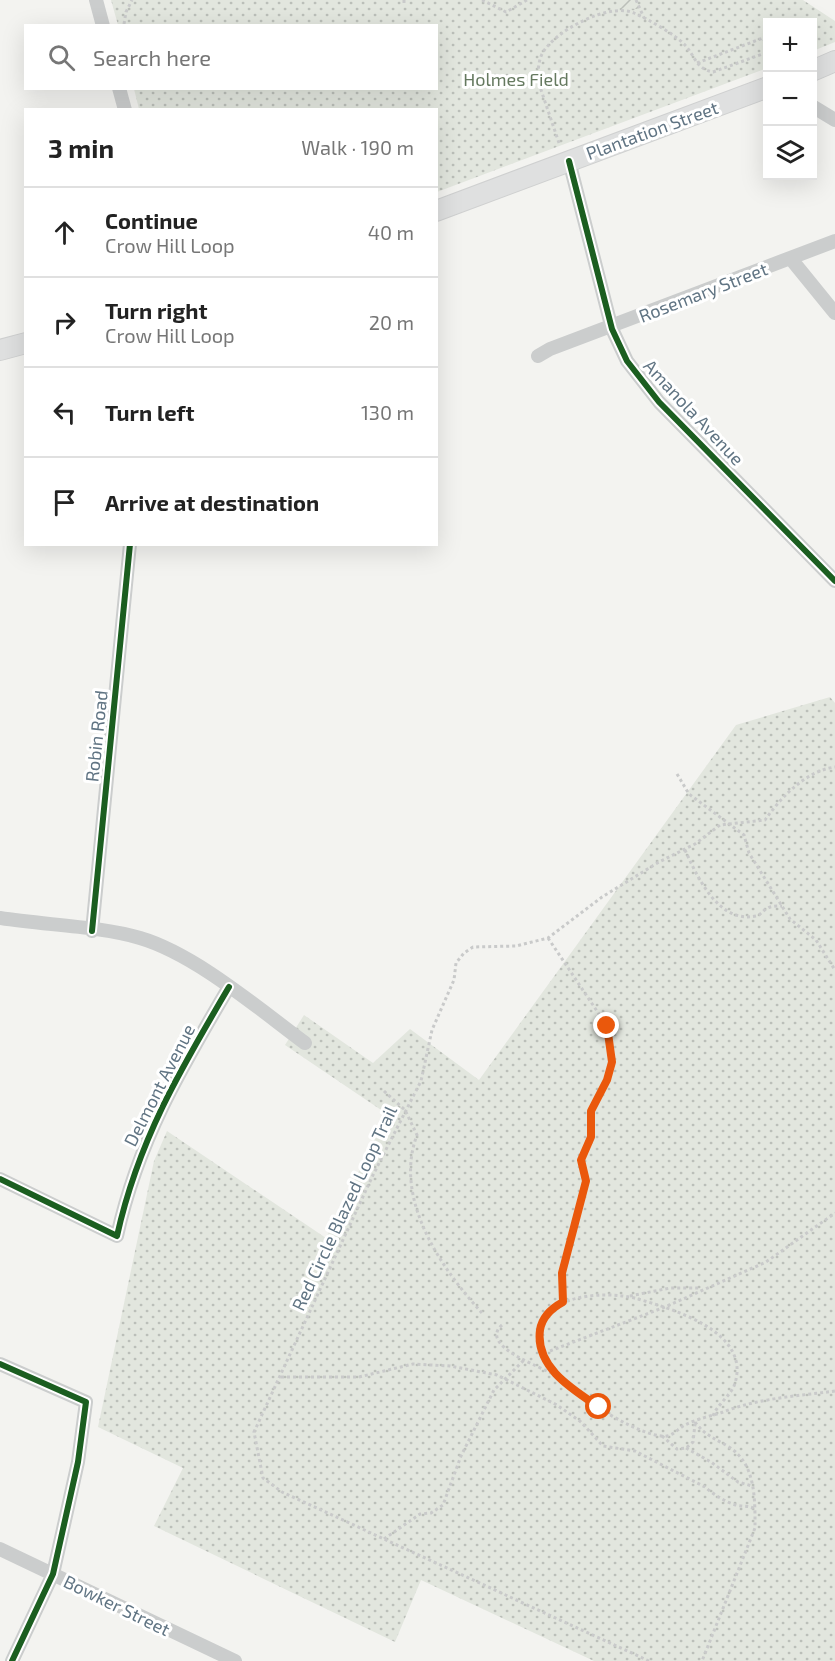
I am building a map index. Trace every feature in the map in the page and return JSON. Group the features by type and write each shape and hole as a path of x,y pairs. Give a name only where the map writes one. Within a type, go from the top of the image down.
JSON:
{"street":[{"path":"96,0 102,24"},
{"path":"817,69 835,61"},
{"name":"Plantation Street","path":"438,211 763,89"},
{"path":"119,90 124,108"},
{"path":"817,108 835,120"},
{"name":"Amanola Avenue","path":"569,161 611,326 627,361 646,388 835,581"},
{"name":"Rosemary Street","path":"538,356 835,241"},
{"path":"791,259 835,314"},
{"path":"0,350 24,344"},
{"name":"Robin Road","path":"92,931 130,546"},
{"path":"0,918 129,935 154,943 229,987 305,1043"},
{"name":"Delmont Avenue","path":"0,1179 117,1236 130,1184 147,1137 190,1053 229,987"},
{"path":"0,1364 86,1402 78,1462 53,1574 12,1661"},
{"name":"Bowker Street","path":"0,1549 235,1661"}],"path":[{"path":"124,24 126,12 132,0"},
{"path":"482,0 506,12 527,0"},
{"path":"636,0 645,20"},
{"path":"559,143 538,81 540,56 548,44 574,25 609,12 626,10 685,45 705,71 713,72 763,54"},
{"path":"697,63 763,38"},
{"path":"678,774 689,794 744,835 749,854 790,919 816,940 835,970"},
{"path":"684,849 699,879 713,899 728,910 747,916 758,916 768,908 782,906"},
{"path":"548,938 607,1026 612,1062 607,1080 591,1111 591,1137 581,1160 586,1181 562,1273 563,1302"},
{"path":"384,1091 405,1110 417,1135 412,1148 409,1179 432,1246 452,1280 482,1313"},
{"path":"550,1351 665,1307 766,1262 835,1213"},
{"path":"563,1381 543,1357 539,1345 541,1324 548,1313 563,1302 591,1295 629,1296 670,1288 704,1288"},
{"path":"629,1296 703,1322 723,1339 733,1356 736,1373 734,1386 713,1416"},
{"path":"502,1325 497,1329 496,1335 500,1344 563,1381 599,1407 634,1426 662,1436 677,1449 686,1448 693,1442 695,1422"},
{"path":"384,1539 420,1514 431,1513 443,1505 460,1456 494,1390 524,1360"},
{"path":"280,1377 359,1377 412,1364 450,1366 507,1379 557,1405 581,1422 603,1446 634,1451 705,1487 714,1495 735,1505 747,1505 755,1509"},
{"path":"662,1436 673,1434 682,1426 739,1406 835,1391"},
{"path":"695,1422 701,1431 730,1448 746,1462 755,1509 755,1528 702,1661"},
{"path":"686,1448 711,1462 738,1482 752,1486"}],"green space":[{"name":"Holmes Field","path":"111,0 803,0 835,21 835,42 817,49 817,18 763,18 763,70 438,192 438,108 139,108 134,90 438,90 438,24 118,24"},
{"path":"621,0 634,0 639,9 616,8"},
{"path":"830,697 835,703 835,1661 594,1661 421,1580 395,1642 154,1526 183,1468 98,1427 154,1161 167,1131 326,1238 387,1114 285,1045 304,1015 373,1063 410,1029 479,1080 736,725"}],"cycle path":[{"path":"569,161 612,329 627,361 659,402 835,581"},
{"path":"92,931 130,546"},
{"path":"0,1179 117,1236 136,1169 162,1107 229,987"},
{"path":"0,1364 86,1402 78,1462 53,1574 12,1661"}],"route":[{"path":"599,1407 568,1387 543,1357 539,1345 541,1324 548,1313 563,1302 562,1273 586,1181 581,1160 591,1137 591,1111 607,1080 612,1062 607,1026"}]}
